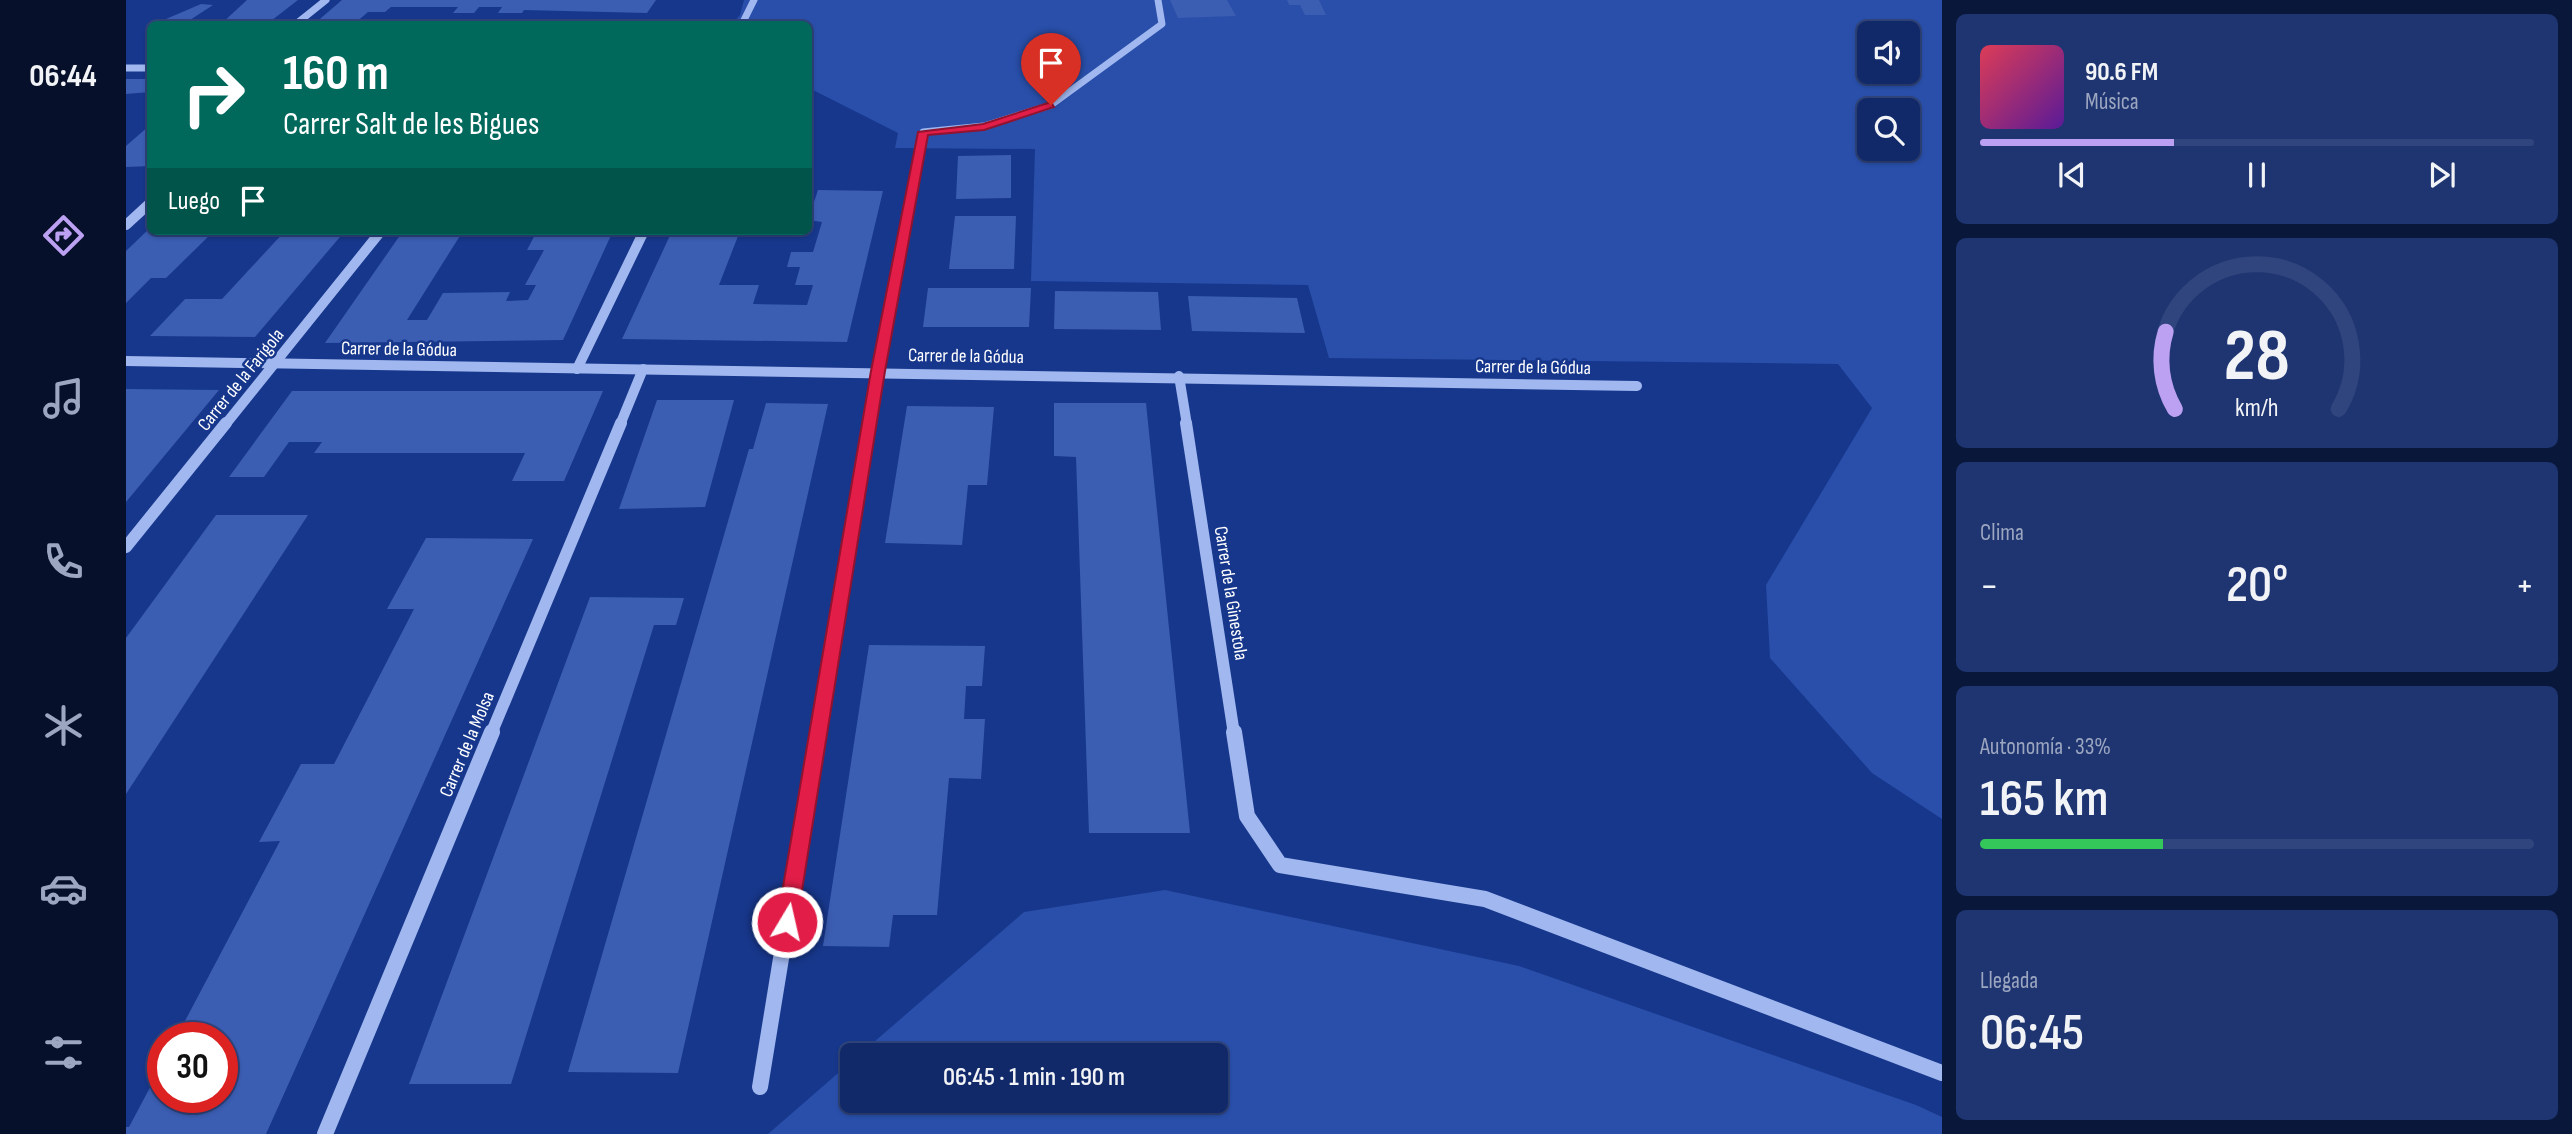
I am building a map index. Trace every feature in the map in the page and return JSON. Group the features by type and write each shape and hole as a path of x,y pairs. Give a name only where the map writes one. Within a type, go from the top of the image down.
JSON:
{"street":[{"path":"300,21 326,0"},
{"path":"744,21 754,0"},
{"path":"760,1087 878,371 923,132 984,127 1051,105 1162,24 1158,0"},
{"path":"126,68 147,68"},
{"path":"126,225 147,206"},
{"name":"Carrer de la Farigola","path":"126,547 377,235"},
{"path":"578,369 642,235"},
{"name":"Carrer de la Gódua","path":"126,361 878,371 1637,386"},
{"name":"Carrer de la Molsa","path":"325,1134 643,369"},
{"name":"Carrer de la Ginestola","path":"1179,376 1247,816"},
{"path":"1247,816 1280,865 1485,899 1942,1073"}],"shaded area":[{"path":"744,0 1942,0 1942,819 1872,773 1770,658 1766,585 1872,408 1838,364 1329,358 1308,285 1031,281 1035,149 895,148 898,133 812,90 812,21 735,21 740,15"},
{"path":"1165,890 1519,966 1916,1105 1942,1117 1942,1134 768,1134 840,1071 840,1113 1228,1113 1228,1043 873,1043 1024,912"}],"building":[{"path":"247,0 298,0 271,21 224,21"},
{"path":"342,0 656,0 647,13 524,10 522,13 498,13 502,7 479,7 474,13 453,13 458,7 391,7 385,12 368,12 358,21 318,21"},
{"path":"1170,0 1227,0 1236,16 1178,18"},
{"path":"1287,0 1319,0 1326,15 1305,15 1300,5 1289,5"},
{"path":"201,4 213,5 190,20 166,19"},
{"path":"126,79 147,79 147,92 126,94"},
{"path":"147,128 147,166 126,167 126,146"},
{"path":"1011,155 1011,198 956,199 958,156"},
{"path":"818,190 883,191 847,342 622,339 670,235 738,235 719,285 759,285 753,304 807,305 813,285 795,285 800,267 787,267 791,252 813,252 822,222 812,221 812,208"},
{"path":"955,216 1016,216 1014,269 949,269"},
{"path":"147,231 147,235 210,235 166,278 151,278 126,303 126,251"},
{"path":"281,235 342,235 255,337 150,336 185,299 222,299"},
{"path":"400,235 460,235 407,320 427,320 443,293 510,292 506,301 528,300 536,285 525,285 544,250 527,250 535,235 611,235 563,340 325,343"},
{"path":"928,288 1031,288 1029,327 923,327"},
{"path":"1055,291 1158,292 1161,330 1054,329"},
{"path":"1188,296 1297,298 1305,333 1192,331"},
{"path":"126,389 219,390 126,502"},
{"path":"292,391 603,391 564,481 512,481 525,453 314,453 322,442 289,442 264,477 229,477"},
{"path":"657,400 734,400 705,507 619,509"},
{"path":"766,403 828,404 678,1073 568,1072 749,449 753,449"},
{"path":"1054,403 1146,403 1190,833 1089,833 1076,457 1054,456"},
{"path":"907,406 994,407 987,485 968,485 962,545 885,543"},
{"path":"216,515 308,515 126,794 126,638"},
{"path":"426,538 533,539 266,1134 126,1134 126,1127 129,1127 147,1093 147,1113 238,1113 238,1022 184,1022 280,841 259,842 301,764 334,764 414,609 387,609"},
{"path":"590,597 684,598 676,625 654,625 511,1084 409,1084"},
{"path":"869,645 985,646 982,686 966,686 964,719 985,719 981,779 949,778 937,915 893,915 889,947 823,946"}],"route":[{"path":"787,922 878,371 923,132 984,127 1051,105"}]}
